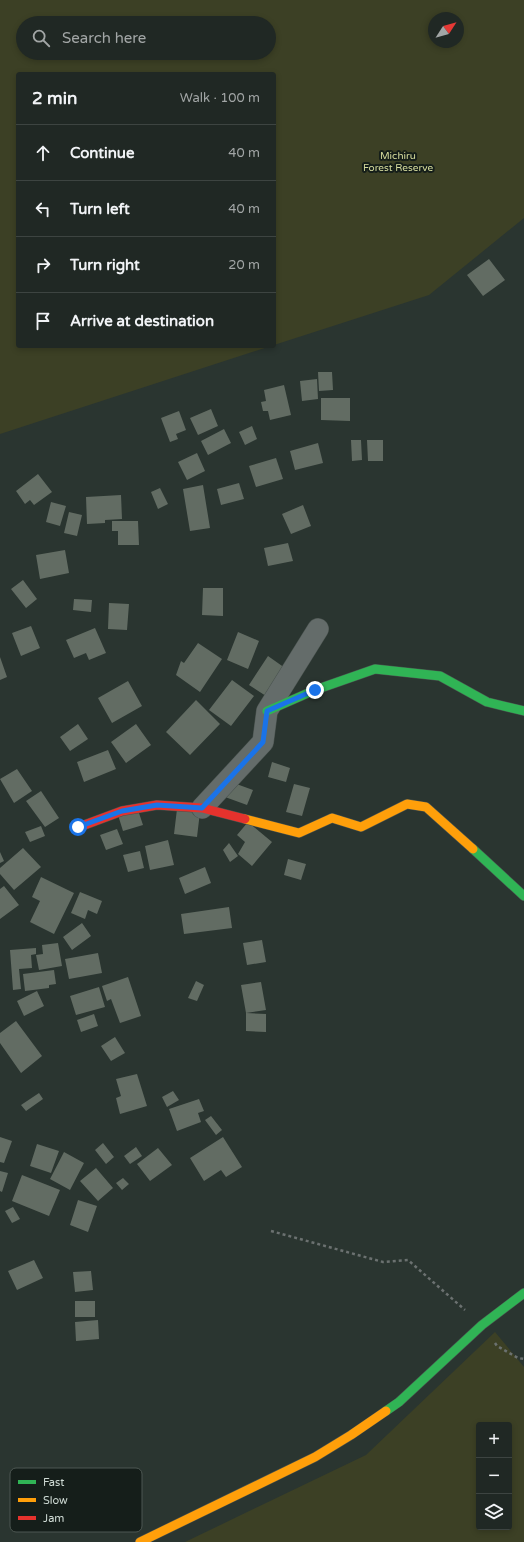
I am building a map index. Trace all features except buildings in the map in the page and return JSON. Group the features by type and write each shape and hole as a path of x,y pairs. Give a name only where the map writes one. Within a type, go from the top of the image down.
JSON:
{"street":[{"path":"202,808 263,742 267,711 318,629"},
{"path":"267,711 315,690 375,669 440,676 487,702 524,711"},
{"path":"78,827 122,811 157,805 202,808 299,833 332,818 361,827 407,804 426,808 524,896"},
{"path":"140,1542 315,1457 351,1435 399,1402 482,1325 524,1293"}],"path":[{"path":"271,1231 383,1262 408,1260 482,1325 497,1346 518,1358 524,1359"}],"green space":[{"name":"Michiru Forest Reserve","path":"0,0 524,0 524,218 429,295 276,344 276,72 16,72 16,348 265,348 0,434"},
{"path":"495,1332 524,1367 524,1542 185,1542 366,1455"}],"traffic: fast":[{"path":"267,711 315,690 375,669 440,676 487,702 524,711"},
{"path":"473,849 524,896"},
{"path":"386,1411 399,1402 482,1325 524,1293"}],"traffic: slow":[{"path":"245,819 299,833 332,818 361,827 407,804 426,807 473,849"},
{"path":"140,1542 315,1457 386,1411"}],"traffic: jam":[{"path":"79,827 122,811 157,805 202,808 245,819"}],"route":[{"path":"78,827 122,811 157,805 202,808 263,742 267,711 315,690"}]}
